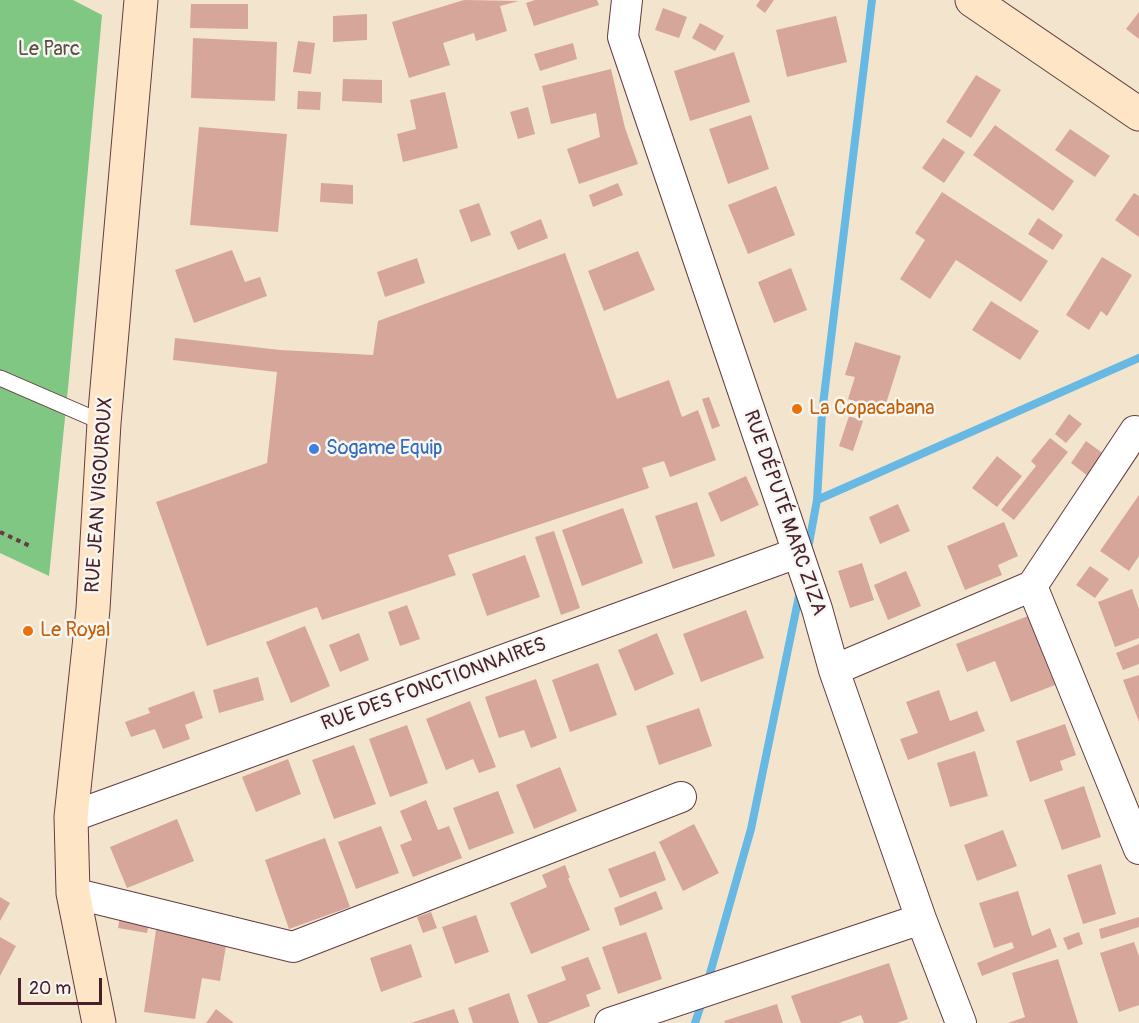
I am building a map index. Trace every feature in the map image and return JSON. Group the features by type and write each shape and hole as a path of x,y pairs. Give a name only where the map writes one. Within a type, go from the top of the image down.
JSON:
{"street":[{"name":"RUE JEAN VIGOUROUX","path":"99,1023 73,893 71,817 93,609 104,423 141,0"},
{"name":"RUE DÉPUTÉ MARC ZIZA","path":"627,0 623,37 817,609 834,670 921,919 961,1023"},
{"path":"972,0 1139,114"},
{"path":"834,670 1032,586 1135,430"},
{"name":"RUE DES FONCTIONNAIRES","path":"71,817 799,558"},
{"path":"1032,586 1139,849"},
{"path":"73,893 293,947 681,796"},
{"path":"609,1023 921,919"}],"lane":[{"path":"0,378 104,423"}],"path":[{"path":"0,532 30,546"}],"green space":[{"name":"Le Parc","path":"0,0 73,0 102,15 49,576 0,553"}],"building":[{"path":"464,0 519,1 500,6 507,31 476,41 474,33 443,43 450,65 409,78 392,22"},
{"path":"535,0 597,0 599,5 534,26 526,3"},
{"path":"760,0 774,0 765,13 756,6"},
{"path":"191,4 248,4 248,29 190,28"},
{"path":"663,8 687,17 679,38 655,30"},
{"path":"1139,12 1139,39 1126,29"},
{"path":"367,14 367,40 333,42 333,16"},
{"path":"836,16 847,62 787,77 776,30"},
{"path":"700,23 724,36 715,51 692,38"},
{"path":"193,38 277,42 275,101 191,98"},
{"path":"298,41 315,43 311,74 293,72"},
{"path":"573,43 577,59 540,71 534,54"},
{"path":"734,52 750,102 690,121 674,71"},
{"path":"611,69 625,128 638,164 579,184 567,149 600,137 596,113 551,124 542,86"},
{"path":"976,75 1001,90 971,138 946,122"},
{"path":"343,79 382,80 382,103 342,101"},
{"path":"298,91 321,92 320,110 297,109"},
{"path":"445,92 458,148 403,162 397,134 416,129 410,100"},
{"path":"528,107 535,134 518,139 510,112"},
{"path":"751,115 769,169 728,184 709,129"},
{"path":"995,125 1074,181 1053,211 973,155"},
{"path":"199,127 287,134 278,232 190,225"},
{"path":"1070,129 1110,156 1095,177 1055,150"},
{"path":"943,138 965,152 944,183 922,168"},
{"path":"321,183 353,185 353,204 320,202"},
{"path":"618,183 623,195 593,207 589,195"},
{"path":"776,186 795,235 748,254 728,205"},
{"path":"942,192 1048,261 1021,302 956,260 930,299 900,279 925,240 915,233"},
{"path":"1134,193 1139,196 1139,237 1115,220"},
{"path":"479,203 491,235 471,242 459,210"},
{"path":"1038,218 1063,235 1053,250 1028,234"},
{"path":"541,219 548,238 518,250 510,232"},
{"path":"232,250 245,282 260,277 267,296 194,323 175,270"},
{"path":"638,251 655,290 604,311 588,271"},
{"path":"565,253 617,399 669,380 682,417 698,410 716,460 670,477 664,461 642,468 649,488 448,555 456,575 322,620 317,607 207,646 156,502 267,463 277,372 173,360 175,338 280,350 373,355 378,321"},
{"path":"1102,257 1132,275 1107,316 1101,311 1089,330 1066,315"},
{"path":"417,258 425,283 385,297 377,272"},
{"path":"791,268 807,310 774,323 758,282"},
{"path":"991,301 1039,331 1020,360 972,330"},
{"path":"855,342 901,356 884,410 848,399 855,377 845,375"},
{"path":"709,397 720,426 712,429 702,399"},
{"path":"1069,414 1082,424 1066,443 1055,434"},
{"path":"849,416 863,421 853,451 839,446"},
{"path":"1050,438 1068,452 1014,520 1001,510 1036,466 1031,461"},
{"path":"1086,441 1108,457 1092,479 1071,463"},
{"path":"997,456 1022,476 997,507 972,488"},
{"path":"746,476 759,505 721,522 708,493"},
{"path":"1139,495 1139,556 1129,571 1100,551"},
{"path":"697,502 715,556 673,569 655,516"},
{"path":"898,504 910,531 880,544 869,517"},
{"path":"623,508 643,563 582,586 562,530"},
{"path":"1004,522 1018,556 998,565 1002,575 965,590 947,546"},
{"path":"554,531 580,608 561,615 535,537"},
{"path":"525,555 540,597 487,616 472,574"},
{"path":"862,563 874,600 850,608 838,571"},
{"path":"1090,566 1109,579 1095,598 1076,585"},
{"path":"906,571 921,606 888,620 874,585"},
{"path":"1132,589 1139,609 1139,638 1115,647 1098,602"},
{"path":"407,605 420,639 400,646 388,612"},
{"path":"746,610 764,658 701,682 683,634"},
{"path":"1028,616 1055,685 1011,702 995,661 967,672 956,644"},
{"path":"305,626 330,686 291,703 266,642"},
{"path":"359,633 369,660 340,672 329,645"},
{"path":"657,633 674,674 635,691 618,650"},
{"path":"1139,644 1139,664 1123,670 1116,653"},
{"path":"598,663 617,715 570,732 552,680"},
{"path":"1139,675 1139,722 1123,680"},
{"path":"258,677 264,700 219,713 213,690"},
{"path":"536,679 557,738 531,748 524,730 499,738 485,697"},
{"path":"939,690 950,721 977,711 985,731 908,760 900,739 918,733 906,702"},
{"path":"194,691 203,718 185,725 190,739 163,749 155,729 131,737 125,722 150,713 148,708"},
{"path":"470,701 496,767 479,773 473,759 446,770 426,719"},
{"path":"699,708 712,746 659,765 646,726"},
{"path":"1065,724 1076,755 1060,761 1063,770 1030,782 1016,741"},
{"path":"407,725 428,783 390,797 369,739"},
{"path":"354,745 376,804 334,819 312,760"},
{"path":"975,751 988,796 950,807 937,763"},
{"path":"288,759 301,794 256,812 242,777"},
{"path":"560,767 577,811 534,829 516,785"},
{"path":"1084,786 1101,837 1062,850 1044,800"},
{"path":"498,791 514,833 469,850 453,808"},
{"path":"426,800 438,830 449,826 462,858 413,877 400,845 412,840 400,811"},
{"path":"177,819 194,861 127,888 110,847"},
{"path":"694,824 719,873 683,891 659,842"},
{"path":"381,826 399,873 356,889 338,842"},
{"path":"1003,830 1017,866 977,881 964,845"},
{"path":"325,838 350,907 289,929 265,860"},
{"path":"655,851 666,880 620,898 608,869"},
{"path":"1101,864 1116,914 1083,924 1067,875"},
{"path":"565,865 570,878 568,878 590,930 531,954 510,903 547,887 542,875"},
{"path":"656,891 663,909 620,926 614,908"},
{"path":"1018,891 1032,936 1050,928 1057,947 982,976 977,963 1014,948 1012,942 994,948 979,903"},
{"path":"0,897 10,903 0,921"},
{"path":"431,912 437,928 423,933 417,917"},
{"path":"476,915 489,952 455,964 442,927"},
{"path":"120,917 149,922 147,933 118,928"},
{"path":"1139,917 1139,927 1101,939 1099,929"},
{"path":"156,930 227,940 220,981 202,978 195,1019 144,1012"},
{"path":"646,932 662,979 618,994 602,947"},
{"path":"1079,932 1083,944 1068,950 1063,938"},
{"path":"0,937 16,946 0,976"},
{"path":"1134,942 1139,956 1139,1005 1119,1012 1100,953"},
{"path":"411,944 422,977 381,992 370,958"},
{"path":"588,957 601,989 586,995 590,1006 547,1023 538,1023 527,995 566,980 561,967"},
{"path":"1058,959 1078,1023 1008,1023 1025,1017 1012,973"},
{"path":"889,963 908,1019 897,1023 864,1023 861,1015 839,1023 801,1023 791,996"},
{"path":"509,993 519,1023 473,1023 468,1008"},
{"path":"777,1004 783,1023 725,1023 724,1021"},
{"path":"216,1009 234,1023 206,1023"},
{"path":"454,1009 459,1023 411,1023"}],"waterway":[{"path":"817,500 822,413 872,0"},
{"path":"808,549 817,500 1139,358"},
{"path":"707,984 751,829 800,591"},
{"path":"695,1023 703,999"}],"place":[{"name":"La Copacabana","path":"797,409"},
{"name":"Sogame Equip","path":"314,449"},
{"name":"Le Royal","path":"28,631"}]}
